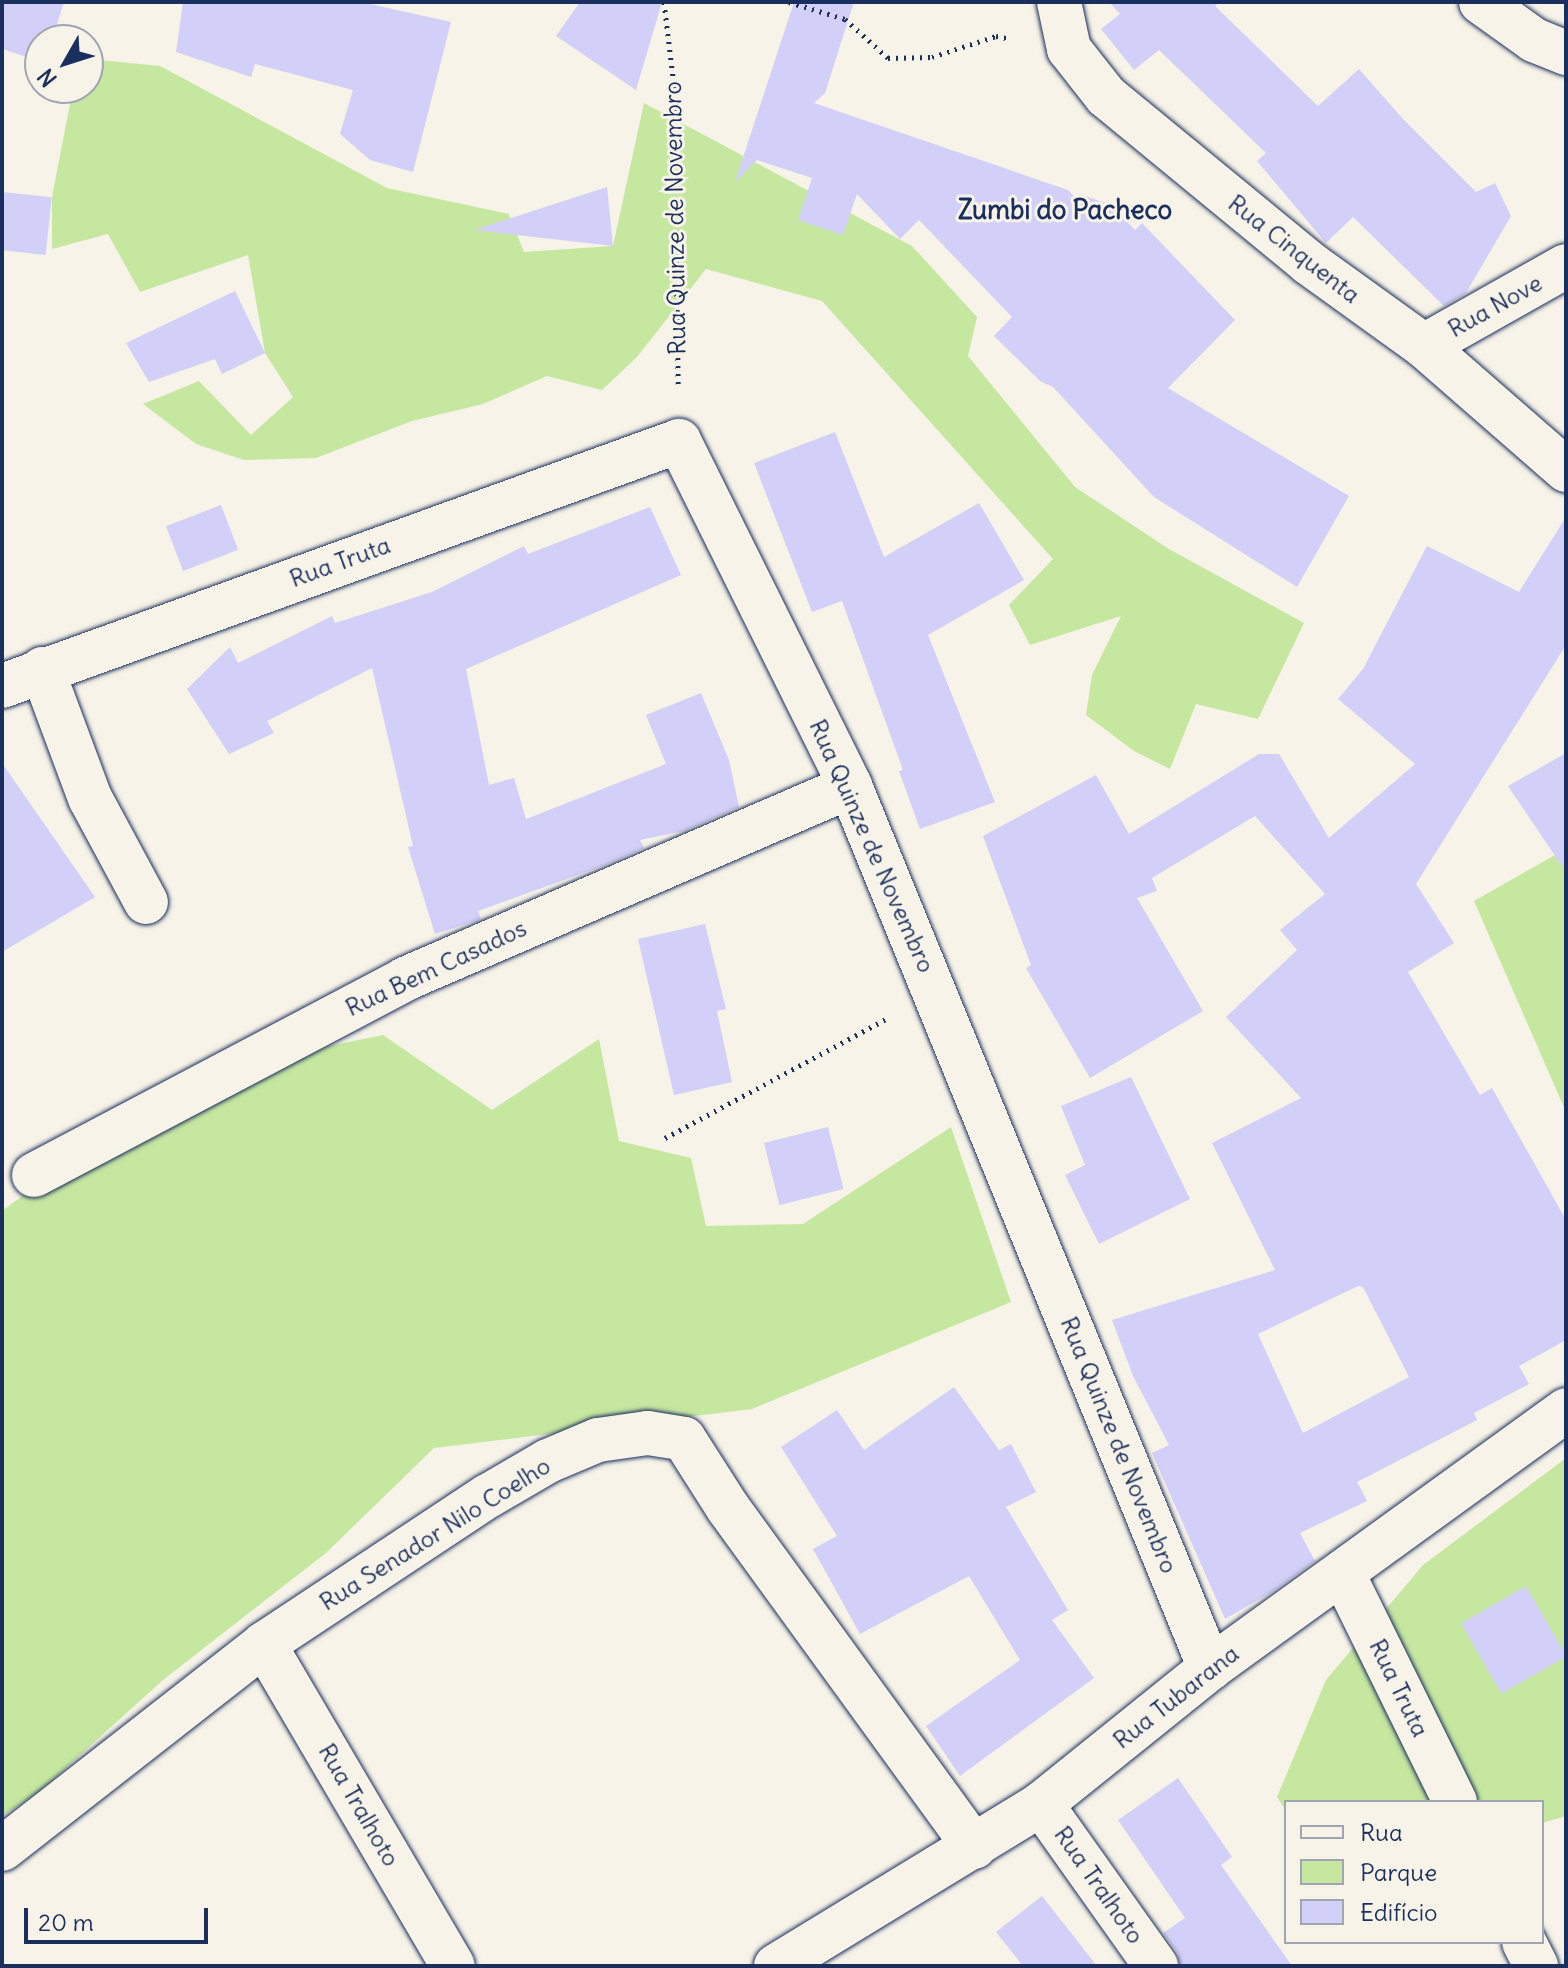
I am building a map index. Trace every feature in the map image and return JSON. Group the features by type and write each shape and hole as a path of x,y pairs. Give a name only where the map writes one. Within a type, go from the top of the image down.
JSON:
{"street":[{"name":"Rua Cinquenta","path":"1059,2 1069,49 1106,96 1188,167 1309,263 1424,346 1566,470"},
{"path":"1481,2 1534,40 1566,53"},
{"name":"Rua Nove","path":"1424,346 1566,266"},
{"name":"Rua Truta","path":"2,686 679,441"},
{"name":"Rua Quinze de Novembro","path":"679,441 850,786 1210,1668"},
{"path":"42,669 90,798 146,902"},
{"name":"Rua Bem Casados","path":"34,1175 405,979 850,786"},
{"name":"Rua Tubarana","path":"776,1966 1041,1804 1210,1668 1566,1410"},
{"name":"Rua Senador Nilo Coelho","path":"2,1849 264,1644 548,1461 598,1440 648,1433 684,1439 728,1508 974,1847"},
{"name":"Rua Truta","path":"1343,1574 1454,1800"},
{"name":"Rua Tralhoto","path":"264,1644 453,1966"},
{"name":"Rua Tralhoto","path":"1041,1804 1156,1966"},
{"path":"1525,1944 1536,1966"}],"path":[{"name":"Rua Quinze de Novembro","path":"664,2 674,86 679,441"},
{"path":"789,2 845,19 888,58 932,57 996,36 1069,49"},
{"path":"665,1138 936,993"}],"green space":[{"path":"104,61 160,66 387,188 509,214 524,252 613,246 644,103 912,246 977,317 968,356 1075,487 1169,549 1304,623 1258,719 1196,704 1170,769 1134,751 1086,715 1092,675 1121,616 1030,645 1009,605 1053,559 822,301 706,269 637,357 602,390 547,376 483,404 412,421 316,458 244,460 196,444 143,404 199,381 251,435 293,397 265,353 248,255 140,292 108,234 52,249 52,197 70,104 104,104"},
{"path":"1555,855 1566,872 1566,1112 1474,901"},
{"path":"383,1035 492,1110 599,1039 619,1141 691,1158 706,1226 803,1224 951,1127 1011,1302 752,1409 434,1448 326,1553 163,1680 38,1793 2,1816 2,1211 187,1075"},
{"path":"1566,1458 1566,1816 1544,1822 1544,1800 1284,1800 1284,1808 1277,1797 1326,1680 1423,1565"}],"building":[{"path":"2,2 64,2 57,24 24,24 24,56 2,49"},
{"path":"183,2 361,2 451,22 413,172 370,160 340,134 353,90 255,64 251,77 176,52"},
{"path":"580,2 662,2 636,90 556,36"},
{"path":"794,2 854,2 825,93 814,103 1068,190 1076,198 1080,194 1111,205 1135,230 1142,223 1235,320 1168,388 1349,496 1297,587 1154,497 1053,387 1040,381 994,336 1012,317 919,220 900,239 857,194 843,235 798,220 812,178 757,160 735,182"},
{"path":"1109,2 1220,2 1215,6 1318,106 1359,69 1403,119 1476,192 1495,183 1511,216 1466,293 1444,306 1353,217 1326,243 1257,161 1266,153 1159,50 1134,70 1101,29 1120,14"},
{"path":"607,187 613,246 474,230"},
{"path":"2,192 52,197 46,255 2,250"},
{"path":"235,291 265,353 222,374 215,359 149,382 126,343"},
{"path":"835,432 884,557 979,503 1024,580 928,635 995,802 920,829 899,771 903,770 842,601 812,612 754,463"},
{"path":"221,505 238,550 183,571 166,526"},
{"path":"650,507 681,575 466,669 489,785 514,778 526,819 666,764 646,715 701,693 729,760 739,807 684,831 640,840 644,848 478,911 481,919 476,921 435,934 408,847 413,846 372,668 267,721 274,733 229,754 187,689 230,647 238,663 332,616 335,623 432,592 524,546 528,554"},
{"path":"1566,517 1566,645 1416,884 1454,943 1408,972 1480,1095 1492,1088 1566,1220 1566,1340 1519,1366 1529,1384 1474,1413 1477,1420 1357,1482 1367,1501 1300,1533 1315,1561 1272,1592 1225,1619 1152,1453 1169,1445 1133,1376 1112,1320 1275,1270 1212,1143 1301,1098 1226,1017 1297,950 1280,930 1325,894 1255,816 1152,878 1157,891 1137,898 1203,1011 1090,1078 1026,968 1031,965 983,836 1096,775 1129,834 1259,754 1279,754 1329,838 1415,764 1338,699 1363,669 1427,546 1519,592","holes":["1358,1286 1363,1287 1409,1377 1303,1433 1258,1334"]},
{"path":"1566,753 1566,872 1508,786"},
{"path":"2,763 95,897 2,952"},
{"path":"705,924 726,1009 717,1011 732,1082 674,1095 638,939"},
{"path":"1131,1077 1190,1199 1099,1244 1065,1175 1085,1165 1061,1106"},
{"path":"828,1127 843,1189 779,1205 764,1143"},
{"path":"954,1387 999,1450 1011,1444 1036,1492 1006,1507 1068,1610 1052,1620 1094,1678 960,1776 926,1726 1020,1660 969,1576 860,1634 813,1549 837,1536 781,1447 837,1410 864,1450"},
{"path":"1526,1586 1566,1656 1502,1694 1461,1623"},
{"path":"1178,1778 1232,1857 1221,1865 1292,1966 1181,1966 1177,1952 1163,1933 1185,1918 1118,1820"},
{"path":"1042,1896 1097,1966 1023,1966 996,1932"}],"district":[{"name":"Zumbi do Pacheco","path":"1065,210"}]}
